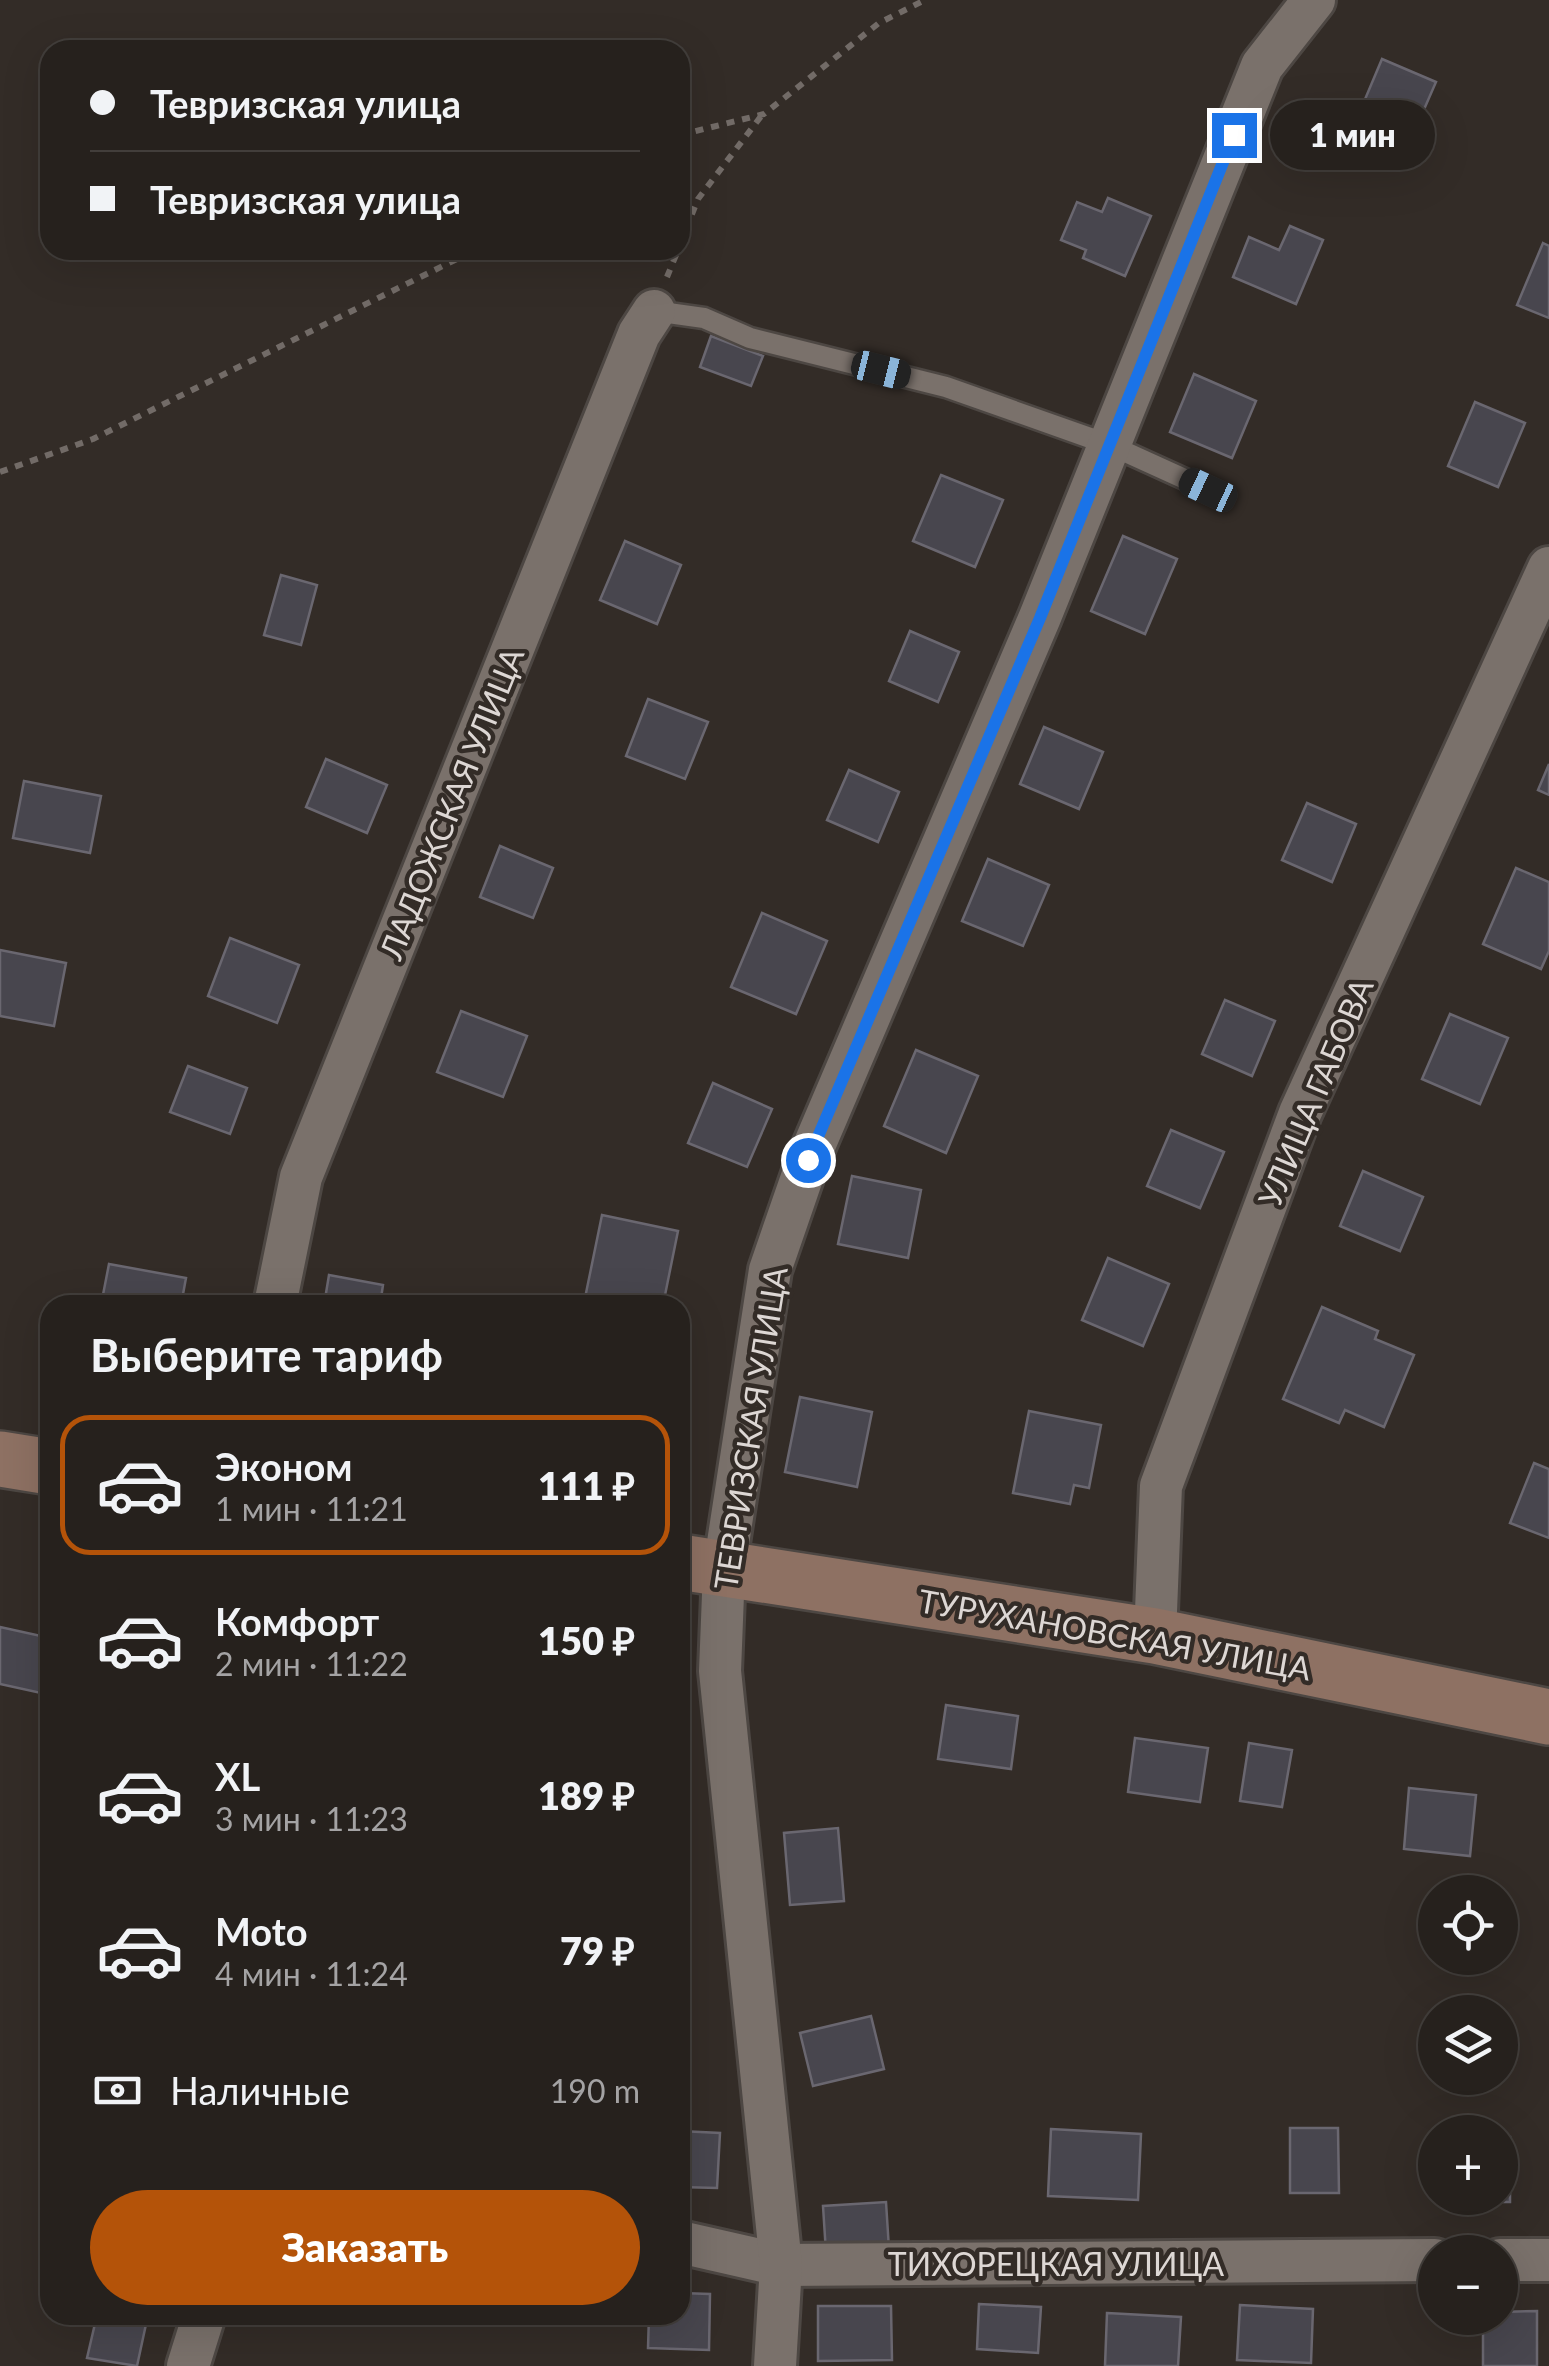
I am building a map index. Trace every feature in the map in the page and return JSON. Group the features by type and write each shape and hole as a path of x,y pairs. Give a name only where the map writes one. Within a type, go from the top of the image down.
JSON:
{"street":[{"name":"ТЕВРИЗСКАЯ УЛИЦА","path":"775,2366 781,2265 720,1671 702,1565 770,1270 808,1160 1110,444 1262,66 1314,0"},
{"name":"ЛАДОЖСКАЯ УЛИЦА","path":"276,1295 301,1177 639,334 654,311"},
{"name":"УЛИЦА ГАБОВА","path":"1155,1636 1161,1486 1300,1113 1530,630 1549,568"},
{"path":"0,1459 40,1465"},
{"name":"ТУРУХАНОВСКАЯ УЛИЦА","path":"702,1565 1155,1636 1549,1717"},
{"name":"ТИХОРЕЦКАЯ УЛИЦА","path":"690,2244 781,2265 1418,2260"},
{"path":"1518,2260 1549,2260"},
{"path":"188,2366 201,2325"}],"lane":[{"path":"654,311 704,318 750,338 946,387 1110,444 1208,490"}],"path":[{"path":"690,219 698,199 764,114 880,23 925,0"},
{"path":"690,132 764,114"},
{"path":"0,472 93,439 462,260"}],"building":[{"path":"1382,59 1436,82 1408,146 1355,123"},
{"path":"1108,198 1151,216 1125,276 1083,258 1086,250 1061,240 1077,202 1102,212"},
{"path":"1290,226 1323,240 1296,304 1233,277 1249,237 1279,250"},
{"path":"1543,243 1549,246 1549,318 1517,305"},
{"path":"711,336 763,356 751,386 700,367"},
{"path":"1194,374 1256,401 1232,458 1170,432"},
{"path":"1475,402 1525,423 1498,487 1448,466"},
{"path":"941,475 1003,500 975,567 913,541"},
{"path":"1123,536 1177,559 1145,634 1091,611"},
{"path":"625,541 681,565 657,624 600,600"},
{"path":"281,575 317,585 301,645 264,635"},
{"path":"910,631 959,652 938,702 889,681"},
{"path":"648,699 708,722 685,779 626,756"},
{"path":"1044,727 1103,752 1079,809 1020,784"},
{"path":"326,759 387,785 367,833 306,807"},
{"path":"1549,764 1549,795 1538,790"},
{"path":"849,770 899,792 878,842 827,820"},
{"path":"24,781 101,796 90,853 13,838"},
{"path":"1307,803 1356,824 1332,882 1282,860"},
{"path":"500,846 553,868 533,918 480,897"},
{"path":"988,859 1049,885 1023,946 962,921"},
{"path":"1516,868 1549,882 1549,951 1541,969 1483,944"},
{"path":"762,913 827,941 796,1014 731,987"},
{"path":"230,938 299,965 277,1023 208,996"},
{"path":"0,950 66,963 54,1026 0,1016"},
{"path":"1225,1000 1275,1021 1252,1076 1202,1054"},
{"path":"461,1011 527,1036 503,1097 437,1072"},
{"path":"1450,1014 1508,1038 1480,1104 1422,1079"},
{"path":"916,1050 978,1076 946,1153 884,1126"},
{"path":"188,1066 247,1088 230,1134 170,1112"},
{"path":"713,1083 772,1109 747,1167 688,1143"},
{"path":"1171,1130 1224,1152 1200,1208 1147,1186"},
{"path":"1363,1171 1423,1197 1400,1251 1340,1226"},
{"path":"852,1176 921,1190 908,1258 838,1244"},
{"path":"602,1215 678,1231 665,1295 586,1295"},
{"path":"1108,1258 1169,1284 1143,1346 1082,1320"},
{"path":"109,1264 186,1278 183,1295 103,1295"},
{"path":"329,1275 383,1285 382,1295 326,1295"},
{"path":"1322,1307 1378,1331 1375,1339 1414,1355 1384,1427 1345,1410 1339,1423 1283,1399"},
{"path":"800,1397 872,1412 857,1487 785,1472"},
{"path":"1029,1411 1101,1425 1089,1488 1074,1485 1070,1504 1013,1493"},
{"path":"1534,1463 1549,1469 1549,1538 1510,1523"},
{"path":"0,1627 40,1636 40,1693 0,1684"},
{"path":"946,1705 1018,1716 1011,1769 938,1759"},
{"path":"1135,1738 1208,1748 1200,1802 1128,1792"},
{"path":"1249,1743 1292,1750 1282,1807 1240,1801"},
{"path":"1409,1788 1476,1795 1470,1856 1404,1849"},
{"path":"838,1828 844,1901 790,1905 784,1833"},
{"path":"871,2016 884,2069 813,2086 800,2033"},
{"path":"1290,2128 1338,2128 1339,2193 1290,2193"},
{"path":"1051,2129 1141,2134 1138,2200 1048,2196"},
{"path":"690,2132 720,2133 717,2188 690,2187"},
{"path":"886,2202 889,2249 826,2253 823,2206"},
{"path":"690,2293 710,2294 709,2350 648,2348 649,2325 690,2325"},
{"path":"979,2304 1041,2307 1038,2353 977,2349"},
{"path":"1240,2305 1313,2309 1311,2363 1237,2360"},
{"path":"818,2306 891,2306 892,2360 818,2361"},
{"path":"1537,2311 1537,2366 1483,2366 1483,2335 1518,2335 1518,2312"},
{"path":"1107,2313 1181,2317 1178,2366 1105,2366"},
{"path":"95,2325 146,2325 137,2366 87,2358"}],"route":[{"path":"808,1160 1040,618 1234,135"}]}
